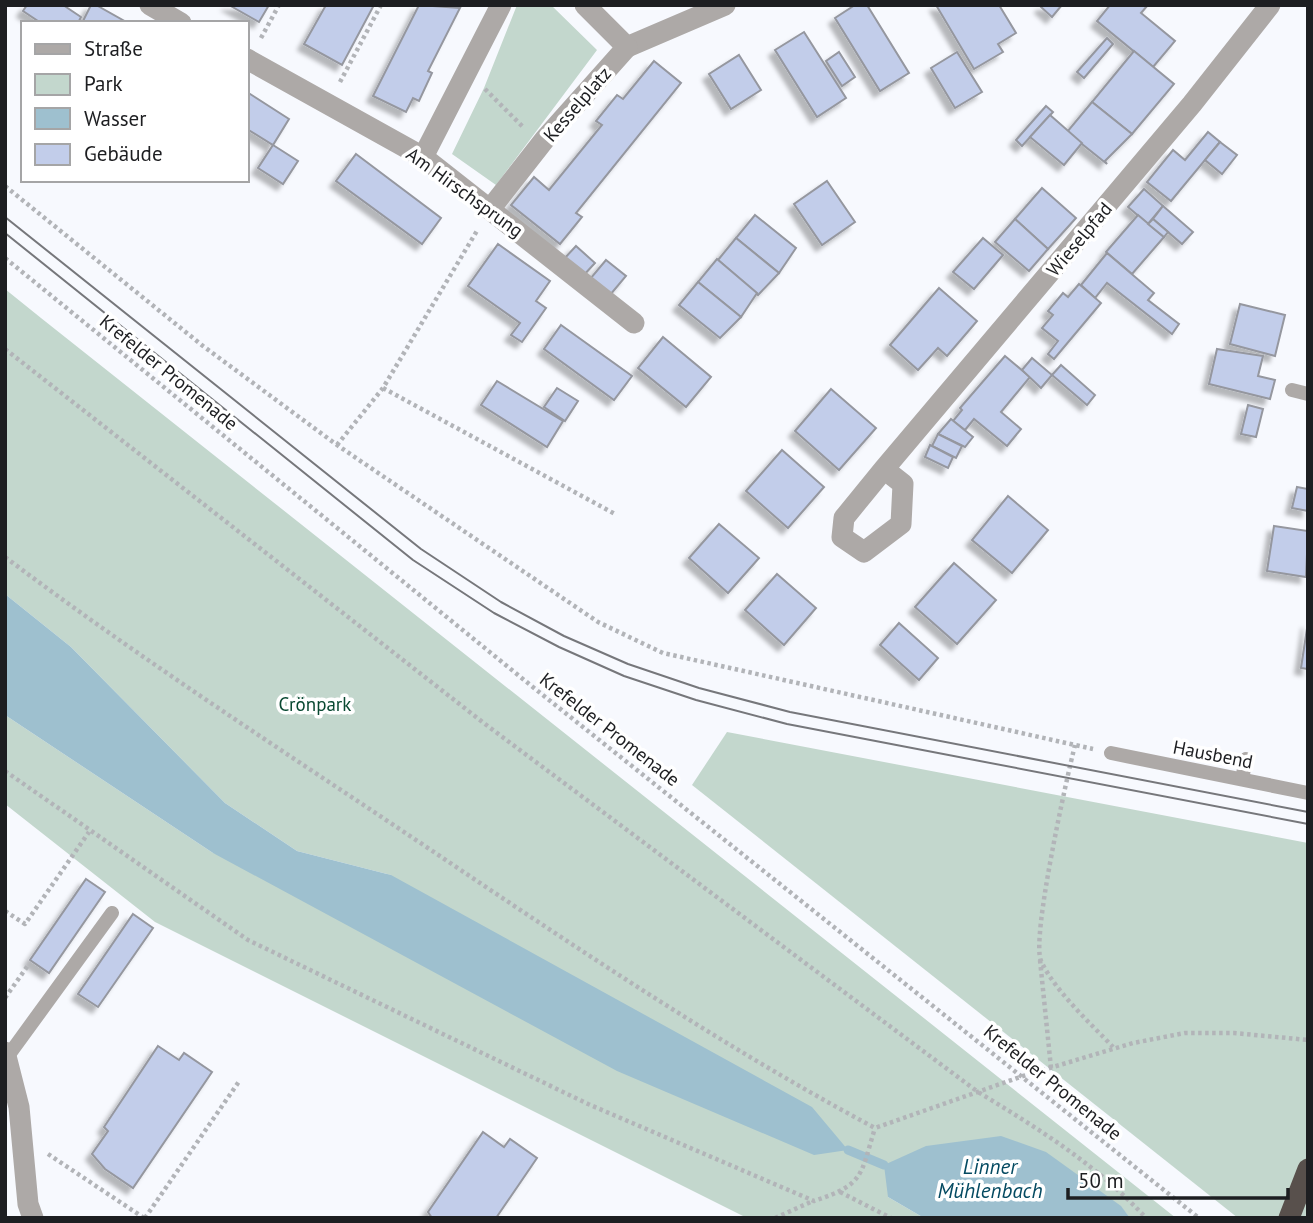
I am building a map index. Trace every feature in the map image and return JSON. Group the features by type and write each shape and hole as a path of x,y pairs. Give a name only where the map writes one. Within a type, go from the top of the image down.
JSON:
{"highway":[{"path":"1289,1218 1308,1169"}],"street":[{"path":"150,5 178,21"},
{"path":"423,157 467,76 501,5"},
{"path":"584,5 627,47 725,5"},
{"name":"Wieselpfad","path":"884,469 1192,104 1270,5"},
{"name":"Kesselplatz","path":"491,208 545,139 627,47"},
{"name":"Am Hirschsprung","path":"248,60 423,157 634,323"},
{"path":"7,1054 19,1107 33,1218"}],"lane":[{"path":"1292,390 1308,394"},
{"name":"Hausbend","path":"1111,753 1308,793"},
{"path":"1242,779 1246,759"},
{"path":"7,1054 112,913"}],"path":[{"path":"248,60 279,5"},
{"path":"328,105 381,5"},
{"path":"467,76 484,88 534,138 545,139"},
{"path":"5,186 203,346 337,445 598,622 663,653 1075,745 1041,916 1040,959 1051,1068"},
{"path":"337,445 383,388 491,208"},
{"name":"Krefelder Promenade","path":"5,258 534,688 1199,1218"},
{"path":"5,349 485,724 978,1092 1046,1133 1109,1180 1146,1218"},
{"path":"383,388 615,514"},
{"path":"5,558 103,631 663,1004 803,1089 875,1128 1113,1047 1185,1033 1234,1033 1308,1040"},
{"path":"5,771 247,940 588,1104 814,1201"},
{"path":"5,911 25,924 89,832"},
{"path":"1040,959 1074,1006 1113,1047"},
{"path":"5,998 29,964"},
{"path":"21,1136 144,1218 240,1080"},
{"path":"775,1218 840,1192 860,1177 875,1128"},
{"path":"840,1192 891,1218"}],"green space":[{"path":"517,5 551,5 597,50 496,185 452,154 484,88"},
{"name":"Crönpark","path":"5,289 1176,1218 1130,1218 1120,1206 888,1197 924,1218 747,1218 155,922 5,804 5,715 213,853 391,875 297,851 225,803 71,647 5,594"},
{"path":"727,732 1308,843 1308,1218 1238,1218 692,785"}],"water":[{"path":"5,594 71,647 225,803 297,851 391,875 812,1107 848,1150 814,1155 617,1071 213,853 5,715"},
{"name":"Linner Mühlenbach","path":"1001,1136 1046,1152 1121,1206 1130,1218 924,1218 888,1197 884,1165 926,1146"}],"building":[{"path":"27,5 63,5 81,17 79,21 38,21 23,11"},
{"path":"91,5 96,5 124,21 83,21"},
{"path":"229,5 269,5 259,22"},
{"path":"326,5 374,5 342,65 304,44"},
{"path":"419,5 460,8 428,71 432,73 419,101 413,98 406,112 373,96"},
{"path":"855,5 867,5 909,73 880,91 835,18"},
{"path":"936,5 999,5 1016,33 998,44 1003,52 974,69"},
{"path":"1062,5 1052,17 1041,7"},
{"path":"1110,5 1148,5 1141,13 1175,41 1153,67 1097,21"},
{"path":"804,32 846,98 817,117 775,50"},
{"path":"1107,38 1113,44 1084,78 1077,72"},
{"path":"1134,51 1174,84 1132,134 1092,102"},
{"path":"839,52 855,77 842,86 826,61"},
{"path":"957,52 982,92 955,108 931,68"},
{"path":"739,55 761,90 731,109 709,74"},
{"path":"654,61 681,83 576,213 582,217 560,244 511,205 534,177 549,190 602,125 596,121 617,95 623,99"},
{"path":"248,93 289,119 273,145 248,130"},
{"path":"1092,102 1132,134 1105,161 1107,164 1067,132"},
{"path":"1046,106 1053,112 1022,146 1016,140"},
{"path":"1050,115 1082,143 1064,165 1030,137"},
{"path":"1208,132 1220,142 1171,201 1147,182 1173,150 1185,160"},
{"path":"1220,142 1237,155 1222,174 1205,160"},
{"path":"273,145 298,161 283,184 258,168"},
{"path":"356,154 441,218 422,244 336,181"},
{"path":"827,181 855,222 822,245 794,204"},
{"path":"1042,188 1076,218 1048,249 1015,219"},
{"path":"1144,189 1163,206 1148,224 1128,207"},
{"path":"1163,206 1193,232 1182,244 1153,219"},
{"path":"755,215 796,248 779,273 736,238"},
{"path":"1138,215 1164,237 1132,274 1106,252"},
{"path":"1015,219 1048,249 1029,271 995,242"},
{"path":"1153,219 1168,232 1164,237 1148,224"},
{"path":"736,238 779,273 758,295 718,260"},
{"path":"983,238 1003,255 974,289 953,272"},
{"path":"498,244 550,281 536,301 546,308 522,342 511,335 520,323 468,286"},
{"path":"576,246 595,263 582,277 563,260"},
{"path":"1107,253 1154,293 1148,300 1179,324 1172,334 1107,283 1095,298 1081,285"},
{"path":"717,259 757,293 741,317 698,282"},
{"path":"606,260 626,276 610,295 590,279"},
{"path":"698,282 741,317 720,338 679,305"},
{"path":"1079,284 1101,303 1054,359 1048,354 1058,341 1042,328 1053,315 1048,311 1063,293 1068,297"},
{"path":"939,288 977,321 947,356 938,348 918,370 890,345"},
{"path":"1240,304 1285,315 1275,356 1230,344"},
{"path":"561,325 632,376 614,400 544,349"},
{"path":"663,337 711,377 686,407 638,368"},
{"path":"1217,349 1263,356 1258,376 1275,380 1270,399 1209,384"},
{"path":"1005,356 1030,377 1001,412 1021,429 1007,446 974,419 965,430 953,421 962,410 960,408"},
{"path":"1032,358 1052,375 1041,388 1022,370"},
{"path":"1061,365 1095,395 1087,405 1052,375"},
{"path":"497,381 563,421 547,447 481,405"},
{"path":"557,388 578,401 565,421 544,407"},
{"path":"831,389 876,428 839,470 795,431"},
{"path":"1248,405 1263,409 1256,437 1241,434"},
{"path":"951,419 973,437 965,447 938,434"},
{"path":"938,434 962,446 956,458 932,446"},
{"path":"930,445 953,457 948,468 925,457"},
{"path":"782,450 824,487 788,528 746,491"},
{"path":"1297,487 1308,489 1308,511 1292,508"},
{"path":"1008,496 1048,530 1012,573 972,540"},
{"path":"719,524 759,558 728,593 689,558"},
{"path":"1274,526 1308,531 1306,577 1267,571"},
{"path":"954,563 996,600 957,644 915,607"},
{"path":"777,574 816,608 784,645 745,610"},
{"path":"1308,622 1308,669 1301,668"},
{"path":"899,623 938,658 919,680 880,645"},
{"path":"86,879 105,892 49,973 30,960"},
{"path":"133,914 153,928 98,1007 78,994"},
{"path":"158,1046 179,1060 184,1053 212,1072 133,1188 105,1169 92,1154 108,1131 104,1127"},
{"path":"483,1132 504,1147 510,1139 537,1158 496,1218 432,1218 428,1212"}],"waterway":[{"name":"Linner Mühlenbach","path":"848,1150 884,1165"}],"tram line":[{"path":"5,217 421,549 501,602 564,636 628,664 699,688 790,712 1308,812"},
{"path":"5,233 413,560 494,613 559,647 624,676 696,700 787,724 1308,824"}]}
